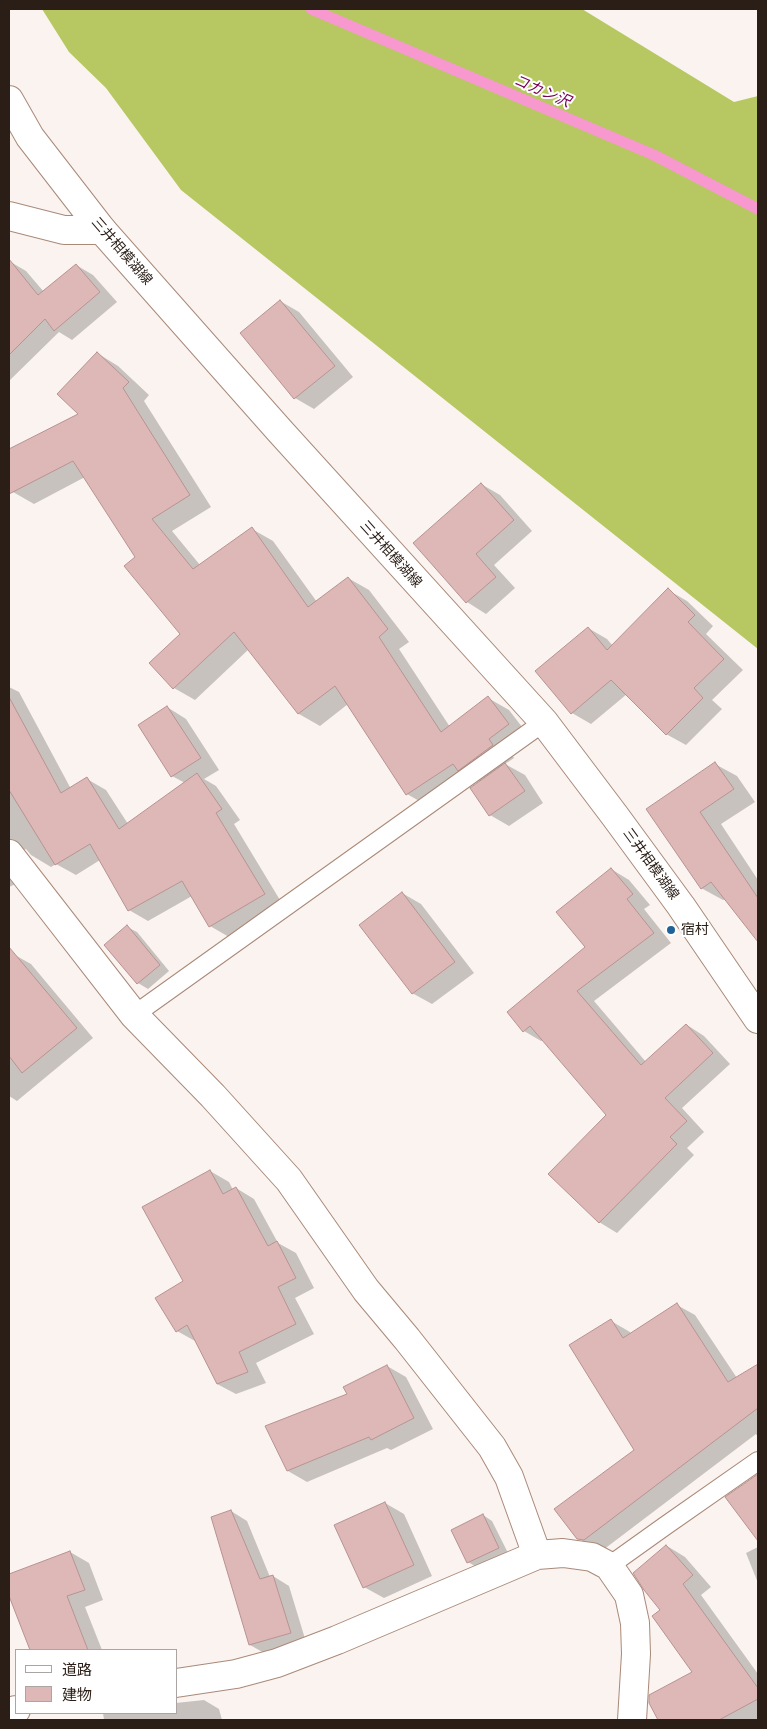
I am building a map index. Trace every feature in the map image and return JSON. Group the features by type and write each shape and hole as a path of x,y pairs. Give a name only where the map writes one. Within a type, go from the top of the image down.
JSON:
{"street":[{"name":"三井相模湖線","path":"9,100 30,137 102,230 278,430 544,722 675,898 758,1019"},
{"path":"9,216 64,230 102,230"},
{"path":"9,854 58,920 134,1015 289,1180 366,1290 492,1446 509,1477 536,1555"},
{"path":"178,1683 236,1674 277,1663 338,1640 536,1555 563,1553 592,1558 609,1566 629,1595 635,1623 636,1654 632,1720"}],"lane":[{"path":"134,1015 544,722"},
{"path":"609,1566 758,1461"}],"green space":[{"path":"42,9 582,9 734,102 758,96 758,649 181,190 106,88 69,52"}],"building":[{"path":"9,259 38,295 76,264 100,292 54,331 45,319 9,355"},
{"path":"280,300 335,366 294,399 240,333"},
{"path":"97,352 129,382 123,388 190,495 152,519 193,569 252,527 308,607 348,577 388,629 379,637 441,732 488,696 509,724 489,739 493,745 458,771 453,764 406,795 335,686 298,714 234,632 173,689 149,663 180,634 124,566 135,557 73,461 9,494 9,449 78,414 57,394"},
{"path":"481,483 514,520 476,554 496,577 466,603 413,543"},
{"path":"668,588 695,615 688,622 724,659 694,688 703,698 666,735 611,680 571,714 535,671 588,627 607,650"},
{"path":"9,697 61,793 87,777 119,829 197,773 222,809 216,813 265,894 209,927 182,881 128,911 90,844 55,865 9,790"},
{"path":"167,706 201,758 171,777 138,725"},
{"path":"715,762 734,789 700,812 758,898 758,942 711,882 701,889 646,809"},
{"path":"505,763 525,791 489,816 470,788"},
{"path":"611,868 633,894 627,899 654,933 577,991 641,1065 686,1024 713,1053 665,1098 687,1121 670,1137 677,1144 599,1223 548,1174 606,1115 530,1026 523,1032 507,1012 585,947 556,912"},
{"path":"402,892 455,962 412,994 359,925"},
{"path":"127,925 160,965 137,984 104,945"},
{"path":"9,947 77,1028 22,1073 9,1056"},
{"path":"210,1170 223,1194 236,1187 268,1246 277,1241 296,1278 278,1287 296,1324 239,1352 248,1372 217,1384 187,1325 176,1332 155,1298 183,1281 142,1207"},
{"path":"677,1303 728,1382 758,1364 758,1408 584,1540 577,1539 554,1509 634,1450 569,1345 611,1319 623,1338"},
{"path":"387,1365 414,1418 371,1440 369,1437 287,1471 265,1426 347,1394 343,1387"},
{"path":"758,1474 758,1541 725,1497"},
{"path":"385,1502 414,1565 363,1588 334,1525"},
{"path":"231,1510 260,1579 273,1575 291,1633 249,1645 211,1517"},
{"path":"483,1514 499,1548 467,1563 451,1530"},
{"path":"666,1545 693,1575 683,1584 758,1688 758,1699 719,1720 658,1720 649,1703 649,1695 692,1672 652,1616 660,1610 633,1573"},
{"path":"70,1551 85,1590 67,1596 88,1649 30,1649 9,1596 9,1574"}],"waterway":[{"name":"コカン沢","path":"311,9 654,155 758,209"}],"place":[{"name":"宿村","path":"671,930"}]}
